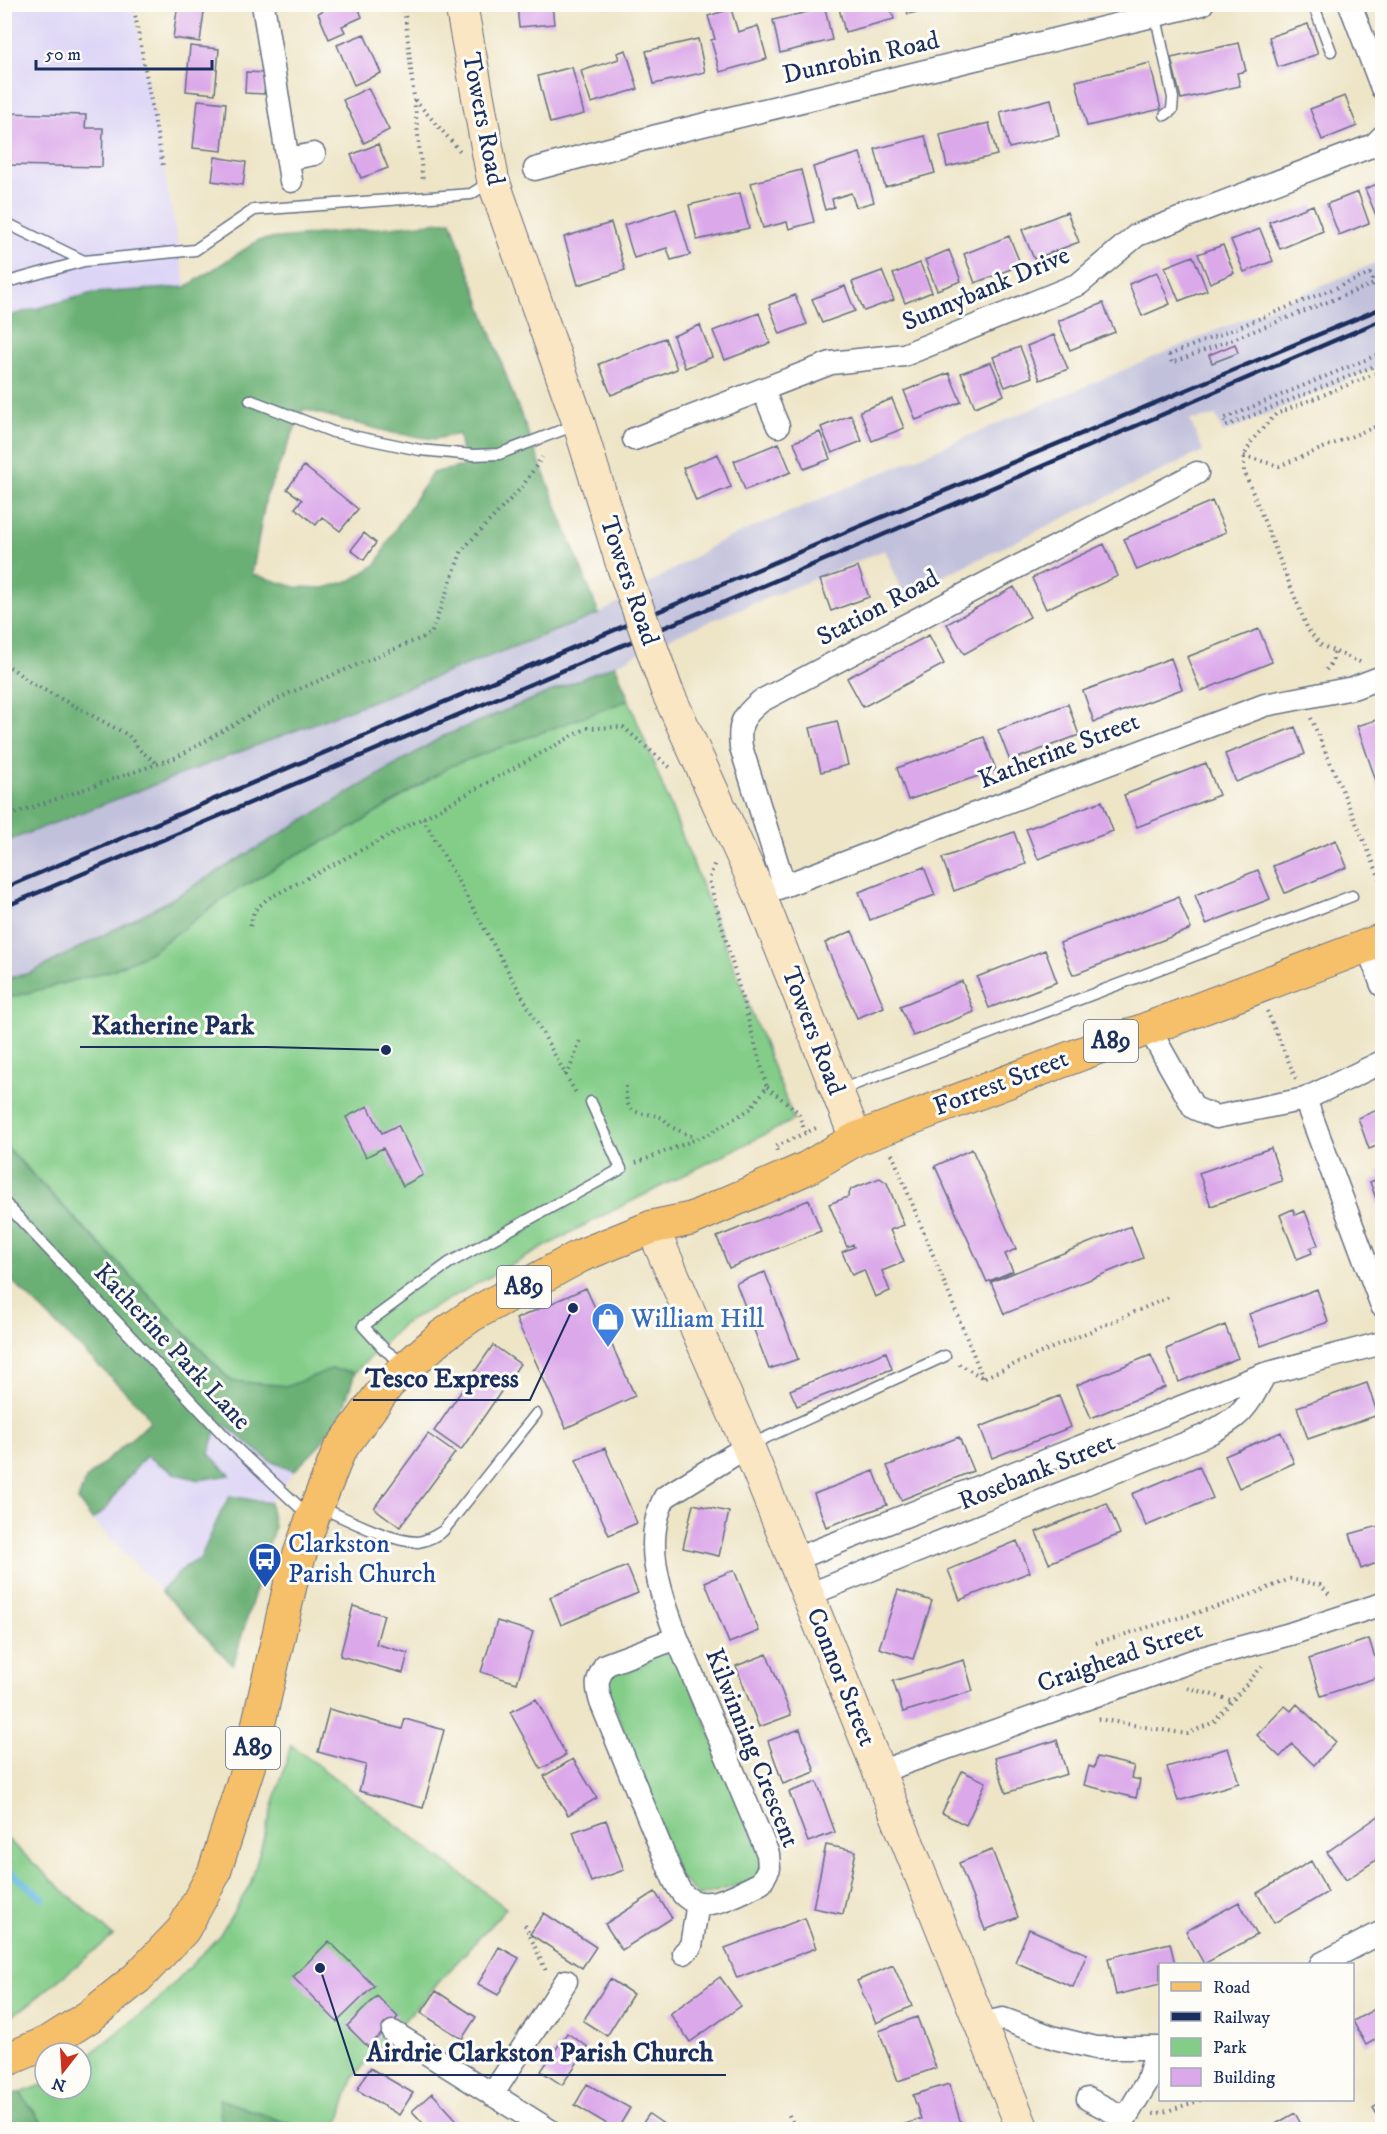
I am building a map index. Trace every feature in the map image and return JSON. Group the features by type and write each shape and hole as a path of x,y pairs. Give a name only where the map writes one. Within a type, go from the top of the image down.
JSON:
{"main road":[{"name":"Towers Road","path":"461,4 493,180 568,427 622,564 667,691 772,890 837,1091 856,1139"},
{"name":"Forrest Street","path":"4,2061 51,2041 90,2016 137,1978 183,1930 214,1873 250,1761 292,1577 339,1451 388,1384 442,1335 472,1315 580,1256 652,1227 683,1200 779,1155 798,1149 856,1139 1375,943"},
{"name":"Connor Street","path":"652,1227 748,1446 1023,2130"}],"street":[{"path":"263,4 289,170 314,154"},
{"name":"Dunrobin Road","path":"535,169 653,137 1156,17 1202,4"},
{"path":"1350,4 1383,88"},
{"name":"Sunnybank Drive","path":"634,439 831,363 904,355 1079,284 1137,235 1374,145 1383,137"},
{"path":"763,390 778,426"},
{"name":"Station Road","path":"772,890 741,747 739,731 746,714 761,701 1197,473"},
{"name":"Katherine Street","path":"772,890 1264,705 1353,688 1383,677"},
{"path":"1375,943 1383,985"},
{"path":"1148,1027 1194,1108 1216,1117 1305,1099 1383,1062"},
{"path":"1305,1099 1383,1306"},
{"name":"Rosebank Street","path":"793,1560 1265,1374 1383,1343"},
{"name":"Rosebank Street","path":"808,1595 1204,1436 1231,1422 1243,1412 1265,1374"},
{"name":"Kilwinning Crescent","path":"677,1638 605,1665 599,1675 597,1686 605,1713 674,1880 684,1896 698,1903 715,1902 761,1883 769,1868 768,1854 677,1638 659,1588 654,1548 658,1511 665,1497 748,1446"},
{"name":"Craighead Street","path":"879,1772 1198,1659 1290,1634 1383,1604"},
{"path":"684,1953 691,1946 698,1903"},
{"path":"1325,1963 1383,1932"},
{"path":"492,2095 562,1988"},
{"path":"981,2024 1003,2019 1055,2038 1096,2048 1159,2048 1147,2082 1121,2124 1088,2099"},
{"path":"393,2032 549,2130"}],"lane":[{"path":"1313,4 1331,51"},
{"path":"1156,17 1173,98 1172,110 1165,115"},
{"path":"4,283 84,261 195,250 254,210 471,194 493,180"},
{"path":"4,222 84,261"},
{"path":"250,400 333,432 420,450 463,454 499,454 568,427"},
{"path":"837,1091 1352,896"},
{"path":"407,1366 385,1350 363,1326 449,1263 621,1169 591,1102"},
{"name":"Katherine Park Lane","path":"4,1202 234,1446 314,1513"},
{"path":"748,1446 945,1356"},
{"path":"314,1513 402,1540 420,1542 432,1538 443,1531 536,1414"}],"path":[{"path":"133,4 163,166"},
{"path":"404,4 424,197"},
{"path":"414,98 466,158"},
{"path":"1376,288 1370,274 1169,355 1172,363 1382,281"},
{"path":"1383,353 1223,419 1226,426 1383,363"},
{"path":"1366,660 1360,662 1322,646 1308,630 1244,471 1244,456 1253,439 1276,414 1383,371"},
{"path":"1244,456 1279,466 1383,424"},
{"path":"4,817 177,758 287,694 431,634 462,550 522,488 568,427"},
{"path":"4,665 12,668 28,681 129,735 141,751 159,764"},
{"path":"1302,698 1383,883"},
{"path":"250,926 254,911 267,899 423,818 587,728 623,727 679,774"},
{"path":"423,818 565,1075 577,1095 591,1102"},
{"path":"719,853 709,880 767,1087 798,1112 805,1132"},
{"path":"1268,1012 1305,1099"},
{"path":"565,1075 569,1071 581,1038"},
{"path":"626,1086 625,1095 634,1111 663,1118 670,1126 691,1136 693,1140"},
{"path":"621,1169 709,1134 750,1109 767,1087"},
{"path":"887,1127 896,1150 891,1152 983,1378"},
{"path":"983,1378 1169,1297"},
{"path":"945,1356 983,1378"},
{"path":"1096,1643 1235,1600 1290,1579 1320,1585 1350,1614"},
{"path":"1057,1709 1098,1719 1187,1734 1215,1722 1290,1634"},
{"path":"1158,1673 1184,1686 1234,1701"},
{"path":"525,1925 562,1988"},
{"path":"1121,2124 1198,2101"},
{"path":"789,2115 796,2130"}],"shaded area":[{"path":"5,5 133,5 186,287 93,293 5,317"},
{"path":"1382,260 1382,365 1223,433 1216,416 1190,420 1203,451 904,595 885,550 671,637 615,665 442,737 167,902 31,973 5,979 5,842 599,614 717,543"},
{"path":"225,1425 270,1461 294,1471 270,1503 230,1496 200,1559 186,1566 161,1591 92,1520 107,1508 118,1490 146,1455 176,1474 199,1480 230,1475 209,1454 217,1428"}],"green space":[{"path":"451,221 512,392 599,614 5,842 5,317 93,293 186,287 259,240","holes":["303,409 393,433 435,439 459,434 464,466 432,473 392,534 377,564 352,580 324,588 295,587 252,574 266,497"]},
{"path":"615,665 794,1120 594,1220 403,1324 288,1440 5,1145 4,979 31,973 167,902 442,737"},
{"path":"615,665 629,700 451,766 352,828 292,857 234,891 151,952 113,970 5,999 5,979 31,973 167,902 442,737"},
{"path":"4,1145 231,1381 288,1386 331,1369 355,1372 342,1413 318,1447 294,1471 270,1461 225,1425 217,1428 209,1454 230,1475 199,1480 176,1474 146,1456 118,1490 107,1508 92,1520 78,1500 86,1479 150,1422 144,1410 5,1274"},
{"path":"230,1496 270,1503 274,1528 233,1665 161,1591 186,1566 200,1559"},
{"path":"673,1646 763,1856 759,1880 699,1896 678,1876 603,1676"},
{"path":"291,1745 506,1908 353,2077 337,2129 304,2129 220,2099 222,2129 47,2129 20,2093 33,2088 33,2101 93,2101 93,2052 157,2001 219,1936 250,1885"},
{"path":"4,1836 113,1936 24,2008 5,2019"},
{"path":"20,2093 47,2129 5,2129 5,2094"},
{"path":"219,2099 304,2129 222,2129"}],"building":[{"path":"178,4 205,4 200,42 173,38"},
{"path":"325,4 357,4 362,17 342,26 345,32 329,39 318,13 326,9"},
{"path":"517,4 552,4 554,24 519,27"},
{"path":"838,4 890,4 894,19 845,32"},
{"path":"905,4 946,4 946,5 908,14"},
{"path":"825,8 832,40 780,53 773,20"},
{"path":"731,9 738,32 758,26 767,59 720,72 711,40 715,39 708,16"},
{"path":"1308,24 1318,54 1278,67 1269,37"},
{"path":"364,34 381,73 354,85 337,45"},
{"path":"698,39 705,72 654,84 646,51"},
{"path":"1239,43 1246,71 1237,73 1240,86 1181,99 1171,58"},
{"path":"190,46 219,49 215,94 186,91"},
{"path":"626,50 638,89 591,103 581,71 619,59 617,53"},
{"path":"1150,63 1161,109 1087,126 1076,81"},
{"path":"572,67 584,114 550,123 538,76"},
{"path":"246,72 266,73 264,94 245,93"},
{"path":"368,88 389,130 364,143 343,100"},
{"path":"1345,96 1357,126 1322,140 1310,109"},
{"path":"1051,99 1059,136 1009,148 1000,112"},
{"path":"198,100 226,103 222,151 193,148"},
{"path":"4,113 86,115 85,128 103,128 102,167 4,165"},
{"path":"989,123 997,155 947,167 940,135"},
{"path":"925,136 935,173 885,187 875,149"},
{"path":"378,144 388,168 361,178 351,155"},
{"path":"860,153 874,202 856,207 851,193 832,199 834,207 825,210 813,167"},
{"path":"215,157 246,162 243,185 212,181"},
{"path":"801,170 814,222 789,229 787,222 763,228 751,183"},
{"path":"1382,182 1382,219 1378,220 1365,189"},
{"path":"1358,192 1369,223 1339,235 1327,204"},
{"path":"740,193 749,228 697,240 689,205"},
{"path":"1313,205 1323,231 1280,249 1269,222"},
{"path":"676,209 690,255 671,260 667,248 634,258 624,225"},
{"path":"1067,212 1079,242 1034,259 1022,230"},
{"path":"611,223 625,270 578,285 564,237"},
{"path":"1260,229 1273,261 1244,272 1231,240"},
{"path":"1009,236 1021,265 975,283 964,254"},
{"path":"1223,245 1234,273 1210,283 1198,254"},
{"path":"949,250 961,281 937,290 925,260"},
{"path":"1193,256 1207,290 1179,301 1165,267"},
{"path":"920,263 932,292 905,303 893,274"},
{"path":"882,271 894,300 864,311 852,282"},
{"path":"1157,272 1170,304 1142,316 1129,284"},
{"path":"845,286 855,311 822,323 812,299"},
{"path":"795,295 807,324 780,334 769,305"},
{"path":"1103,303 1115,332 1070,350 1058,321"},
{"path":"759,313 770,343 725,360 713,331"},
{"path":"700,325 712,357 685,368 673,336"},
{"path":"1054,335 1068,369 1040,380 1027,346"},
{"path":"665,338 677,369 611,395 599,364"},
{"path":"1235,344 1238,353 1212,363 1209,355"},
{"path":"1020,347 1032,377 1005,387 993,357"},
{"path":"991,362 1004,395 975,407 961,373"},
{"path":"949,373 961,402 916,420 904,391"},
{"path":"892,399 904,428 872,441 860,411"},
{"path":"851,415 862,441 832,453 821,427"},
{"path":"820,432 830,459 804,469 794,442"},
{"path":"779,443 791,472 745,490 734,461"},
{"path":"718,454 731,487 696,501 683,468"},
{"path":"304,466 358,509 340,531 322,517 316,525 295,508 302,500 287,489"},
{"path":"1212,501 1226,532 1137,570 1124,539"},
{"path":"364,533 376,543 364,560 351,550"},
{"path":"1104,544 1118,576 1046,609 1032,578"},
{"path":"858,567 869,597 831,611 820,580"},
{"path":"1014,587 1030,617 964,654 947,624"},
{"path":"1259,629 1272,662 1201,691 1187,657"},
{"path":"929,635 944,664 863,707 847,678"},
{"path":"1171,658 1182,689 1094,722 1083,691"},
{"path":"1068,704 1079,735 1010,761 998,730"},
{"path":"1382,718 1382,798 1357,726"},
{"path":"837,721 848,765 821,772 810,728"},
{"path":"1295,727 1305,754 1236,782 1225,754"},
{"path":"984,737 996,770 908,800 897,768"},
{"path":"1206,763 1219,795 1137,827 1124,795"},
{"path":"1102,801 1113,831 1038,859 1026,829"},
{"path":"1014,832 1026,864 954,891 942,858"},
{"path":"1336,840 1347,867 1285,893 1273,866"},
{"path":"924,867 935,895 870,920 859,892"},
{"path":"1258,870 1270,899 1206,924 1195,895"},
{"path":"1178,897 1191,929 1073,975 1060,943"},
{"path":"852,931 884,1007 857,1018 825,943"},
{"path":"1045,950 1057,982 989,1008 977,977"},
{"path":"962,981 974,1012 913,1036 900,1006"},
{"path":"368,1106 382,1133 398,1125 423,1175 403,1186 383,1148 366,1157 346,1117"},
{"path":"1382,1108 1382,1144 1369,1149 1358,1118"},
{"path":"1271,1148 1282,1181 1211,1206 1199,1173"},
{"path":"972,1149 1016,1249 1005,1254 1013,1271 987,1282 935,1166"},
{"path":"1382,1170 1382,1215 1370,1182 1380,1178 1378,1171"},
{"path":"880,1178 887,1183 904,1225 890,1230 904,1262 882,1271 890,1291 875,1297 864,1270 852,1275 842,1252 854,1247 853,1244 847,1247 829,1204 848,1197 851,1189"},
{"path":"809,1200 821,1231 729,1268 717,1237"},
{"path":"1293,1209 1295,1215 1305,1211 1318,1245 1310,1248 1312,1253 1297,1259 1280,1215"},
{"path":"1131,1226 1143,1258 1004,1314 991,1282"},
{"path":"765,1272 798,1359 769,1369 736,1283"},
{"path":"586,1288 635,1396 566,1428 516,1319"},
{"path":"1317,1289 1328,1322 1261,1346 1249,1314"},
{"path":"1225,1325 1238,1358 1179,1382 1166,1349"},
{"path":"493,1345 520,1364 461,1450 434,1431"},
{"path":"886,1352 892,1369 797,1406 790,1390"},
{"path":"1151,1355 1165,1387 1091,1418 1077,1385"},
{"path":"1367,1383 1378,1415 1308,1439 1297,1407"},
{"path":"1059,1396 1071,1427 992,1458 980,1427"},
{"path":"1281,1432 1294,1463 1239,1488 1225,1456"},
{"path":"428,1434 455,1453 400,1527 374,1508"},
{"path":"959,1437 973,1471 901,1500 887,1466"},
{"path":"605,1448 637,1523 609,1535 576,1460"},
{"path":"1199,1466 1213,1498 1146,1526 1132,1494"},
{"path":"874,1471 887,1505 826,1527 814,1494"},
{"path":"1107,1503 1120,1534 1049,1563 1036,1532"},
{"path":"693,1504 729,1512 719,1556 683,1548"},
{"path":"1382,1525 1382,1561 1361,1569 1350,1534"},
{"path":"1017,1541 1030,1572 960,1600 948,1570"},
{"path":"627,1566 638,1593 561,1625 550,1597"},
{"path":"734,1570 759,1631 729,1643 705,1582"},
{"path":"898,1590 932,1601 913,1659 879,1648"},
{"path":"353,1606 384,1615 376,1644 408,1653 403,1673 340,1656"},
{"path":"497,1621 533,1632 517,1683 481,1672"},
{"path":"1369,1639 1381,1676 1321,1696 1309,1659"},
{"path":"767,1654 791,1715 759,1727 736,1666"},
{"path":"964,1660 973,1691 903,1712 893,1681"},
{"path":"536,1699 566,1755 541,1769 510,1712"},
{"path":"1297,1704 1336,1742 1314,1765 1292,1744 1280,1757 1257,1735 1285,1706 1291,1711"},
{"path":"329,1709 402,1729 405,1719 444,1730 423,1808 359,1791 366,1765 318,1752"},
{"path":"800,1729 815,1772 783,1784 768,1741"},
{"path":"1057,1740 1067,1774 1006,1793 995,1758"},
{"path":"1228,1748 1239,1783 1178,1801 1167,1767"},
{"path":"1097,1757 1134,1766 1131,1778 1140,1780 1136,1798 1084,1785 1089,1766 1094,1768"},
{"path":"573,1759 597,1798 568,1815 544,1776"},
{"path":"962,1771 986,1782 966,1825 942,1813"},
{"path":"817,1782 835,1832 808,1842 789,1792"},
{"path":"1380,1815 1382,1819 1382,1856 1346,1880 1327,1852"},
{"path":"606,1820 624,1870 591,1882 573,1832"},
{"path":"826,1845 856,1851 843,1914 813,1908"},
{"path":"992,1850 1018,1917 985,1930 959,1863"},
{"path":"1311,1861 1328,1892 1274,1923 1257,1893"},
{"path":"655,1892 672,1918 622,1950 605,1924"},
{"path":"1239,1902 1257,1935 1203,1963 1186,1931"},
{"path":"544,1913 596,1947 582,1968 530,1934"},
{"path":"805,1918 816,1948 737,1978 725,1948"},
{"path":"1029,1929 1087,1954 1073,1987 1015,1962"},
{"path":"329,1941 374,1986 337,2022 293,1977"},
{"path":"1170,1943 1175,1963 1159,1963 1159,1984 1116,1995 1108,1958"},
{"path":"499,1947 519,1958 498,1995 478,1984"},
{"path":"893,1965 912,2006 876,2023 857,1981"},
{"path":"720,1977 741,2006 690,2042 670,2014"},
{"path":"610,1979 633,1994 607,2036 583,2021"},
{"path":"436,1991 476,2017 462,2039 421,2013"},
{"path":"377,1996 398,2017 368,2047 347,2026"},
{"path":"1382,2005 1382,2036 1366,2045 1354,2020"},
{"path":"917,2017 936,2068 898,2081 879,2031"},
{"path":"567,2033 588,2047 562,2085 541,2071"},
{"path":"370,2068 413,2093 399,2115 357,2090"},
{"path":"587,2084 630,2108 617,2130 575,2105"},
{"path":"949,2084 962,2127 955,2130 903,2130 902,2125 921,2119 913,2095"},
{"path":"432,2093 464,2128 462,2130 429,2130 412,2111"},
{"path":"1382,2102 1382,2122 1373,2108"},
{"path":"1295,2113 1304,2130 1265,2130 1272,2126"},
{"path":"649,2114 668,2127 671,2130 638,2130"}],"waterway":[{"path":"4,1867 43,1898"}],"railway":[{"path":"4,888 1382,308"},
{"path":"4,907 850,549 1382,320"}],"place":[{"name":"Katherine Park","path":"386,1050"},
{"name":"Tesco Express","path":"573,1308"},
{"name":"William Hill","path":"608,1348"},
{"name":"Clarkston Parish Church","path":"265,1588"},
{"name":"Airdrie Clarkston Parish Church","path":"320,1968"}]}
